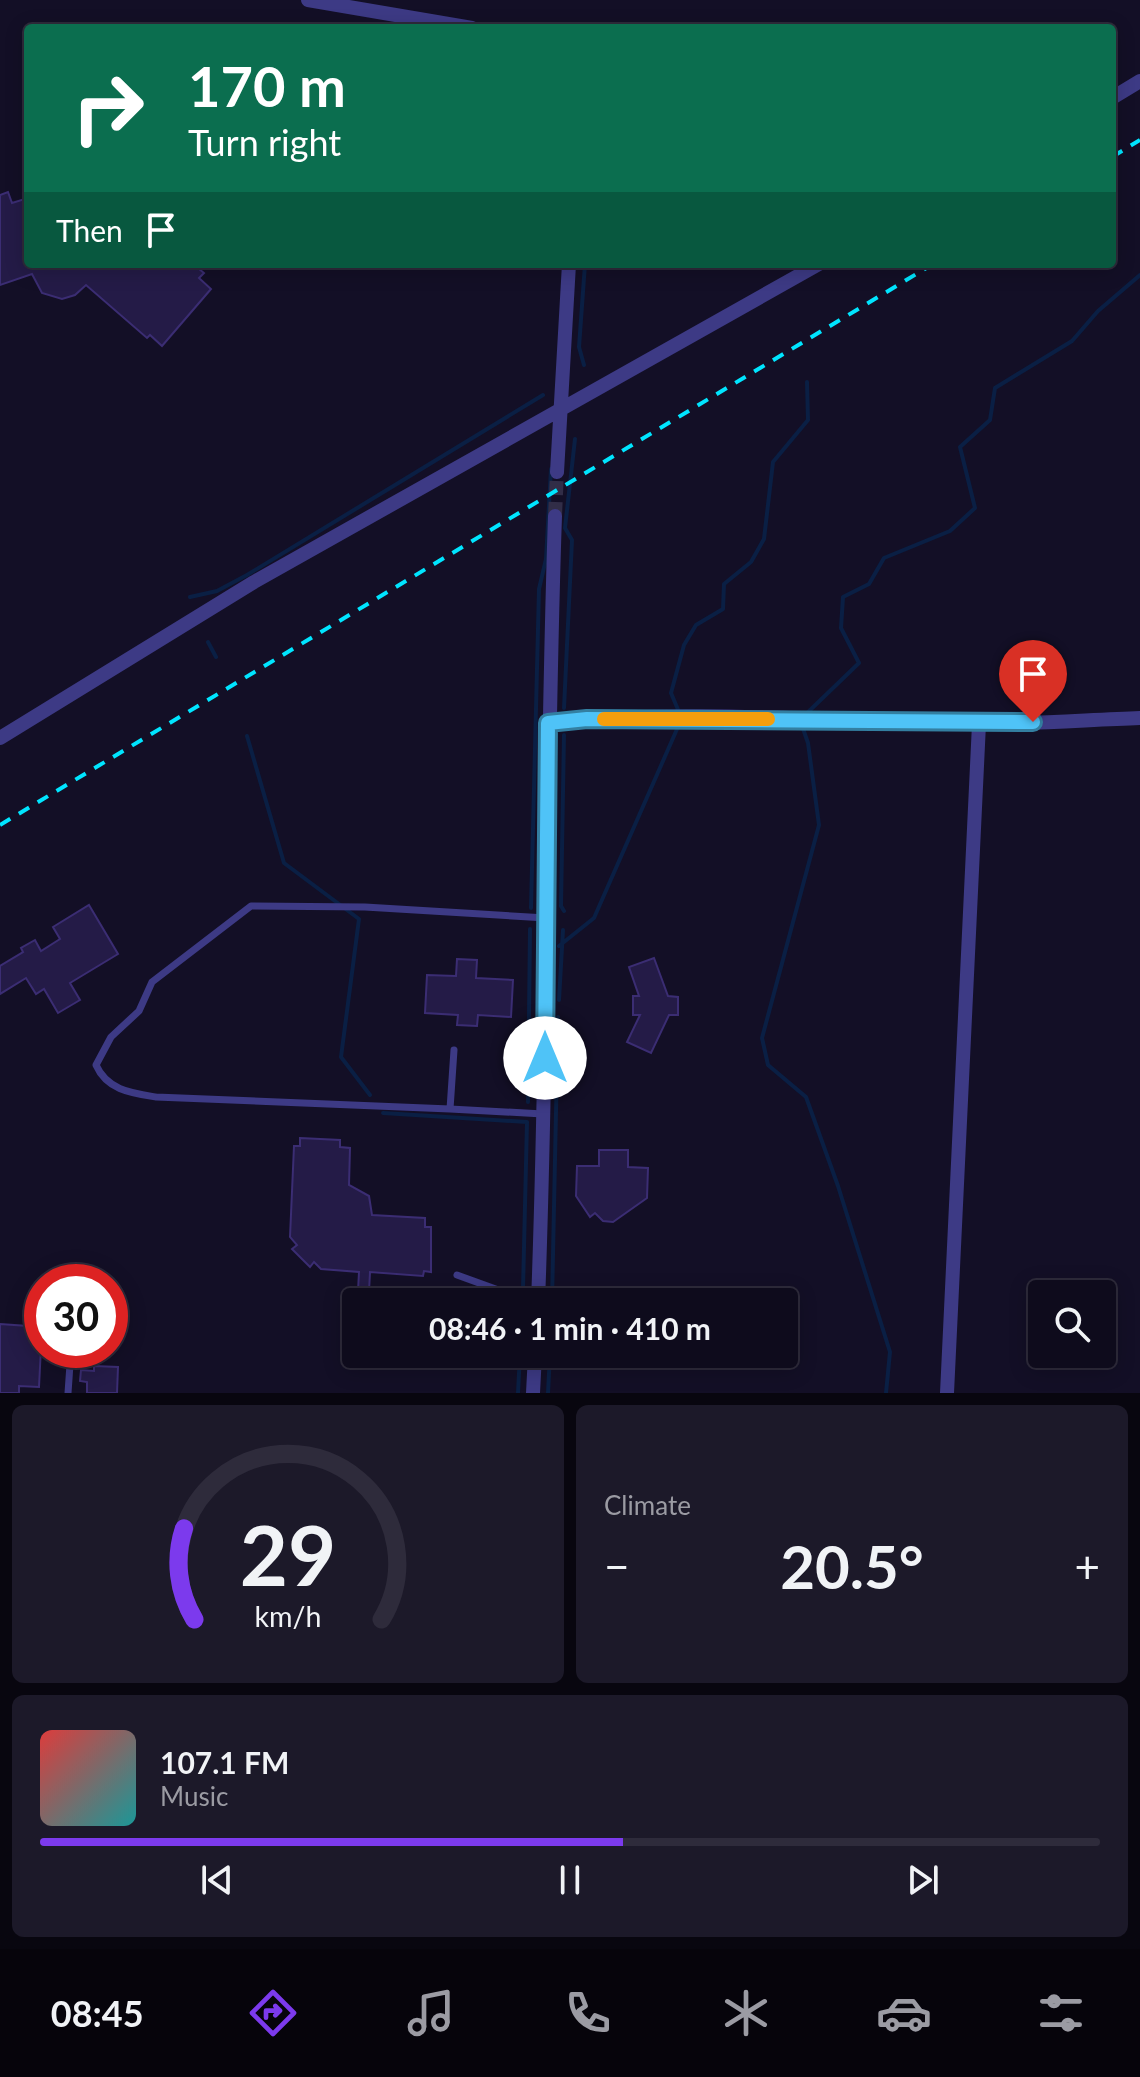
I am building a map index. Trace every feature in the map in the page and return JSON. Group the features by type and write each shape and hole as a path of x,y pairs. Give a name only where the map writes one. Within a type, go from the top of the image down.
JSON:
{"street":[{"path":"308,0 449,24"},
{"path":"1116,96 1140,81"},
{"path":"557,472 569,268"},
{"path":"0,738 254,582 812,268"},
{"path":"539,1288 545,1114 548,723 555,516"},
{"path":"548,723 682,719 979,724 1140,718"},
{"path":"947,1393 979,724"},
{"path":"533,1393 534,1368"}],"lane":[{"path":"545,1114 156,1097 125,1092 102,1079 96,1065 111,1037 139,1011 152,982 251,906 365,907 546,918"},
{"path":"450,1109 454,1050"},
{"path":"457,1275 493,1288"},
{"path":"68,1393 70,1368"}],"building":[{"path":"8,192 12,203 24,199 24,268 198,268 204,273 199,278 211,289 162,346 150,335 147,338 86,285 75,295 62,299 42,293 32,274 0,285 0,195"},
{"path":"89,905 118,954 70,983 80,1000 58,1013 44,989 36,994 26,978 0,994 0,966 23,952 21,948 35,940 41,951 60,939 53,927"},
{"path":"654,958 668,996 678,997 678,1015 669,1015 651,1053 627,1042 640,1015 633,1015 633,996 639,996 629,967"},
{"path":"457,959 477,960 476,978 513,980 511,1017 478,1015 477,1026 457,1025 458,1015 425,1013 427,975 456,976"},
{"path":"300,1138 340,1140 340,1147 350,1148 349,1185 369,1196 372,1215 425,1218 425,1227 431,1227 431,1272 424,1271 423,1276 370,1272 369,1288 358,1288 359,1272 321,1269 314,1262 310,1267 292,1249 297,1245 290,1237 294,1146 300,1146"},
{"path":"599,1150 628,1150 628,1167 648,1168 647,1198 613,1222 603,1221 595,1213 590,1217 576,1196 577,1166 599,1166"},
{"path":"0,1324 24,1326 24,1368 40,1368 39,1387 19,1386 19,1393 0,1393"},
{"path":"94,1368 118,1368 117,1393 87,1393 87,1382 80,1381 81,1370 94,1371"}],"waterway":[{"path":"584,365 579,347 585,268"},
{"path":"806,714 859,663 841,628 843,597 869,584 884,558 950,531 975,508 960,447 990,420 995,388 1072,341 1098,311 1140,275"},
{"path":"679,712 671,693 684,645 696,625 723,609 724,584 751,562 764,539 773,462 808,420 807,382"},
{"path":"190,597 217,591 247,575 543,395"},
{"path":"564,708 572,540 565,528 575,439"},
{"path":"531,908 539,589 546,559 551,469"},
{"path":"208,642 216,657"},
{"path":"559,946 594,918 681,720"},
{"path":"800,720 808,743 819,825 762,1038 768,1065 806,1097 838,1186 890,1352 886,1393"},
{"path":"564,735 561,906 564,911"},
{"path":"247,736 284,863 359,919 341,1057 370,1095"},
{"path":"528,1102 530,929"},
{"path":"559,1000 563,930"},
{"path":"552,1288 558,1017"},
{"path":"383,1113 527,1122 523,1288"},
{"path":"518,1393 519,1368"},
{"path":"548,1393 549,1368"}],"tunnel":[{"path":"555,516 557,472"}],"railway":[{"path":"1116,155 1140,140"},
{"path":"0,825 926,268"}],"slow traffic":[{"path":"604,719 768,719"}],"route":[{"path":"545,1058 548,723 587,719 1033,722"}]}
